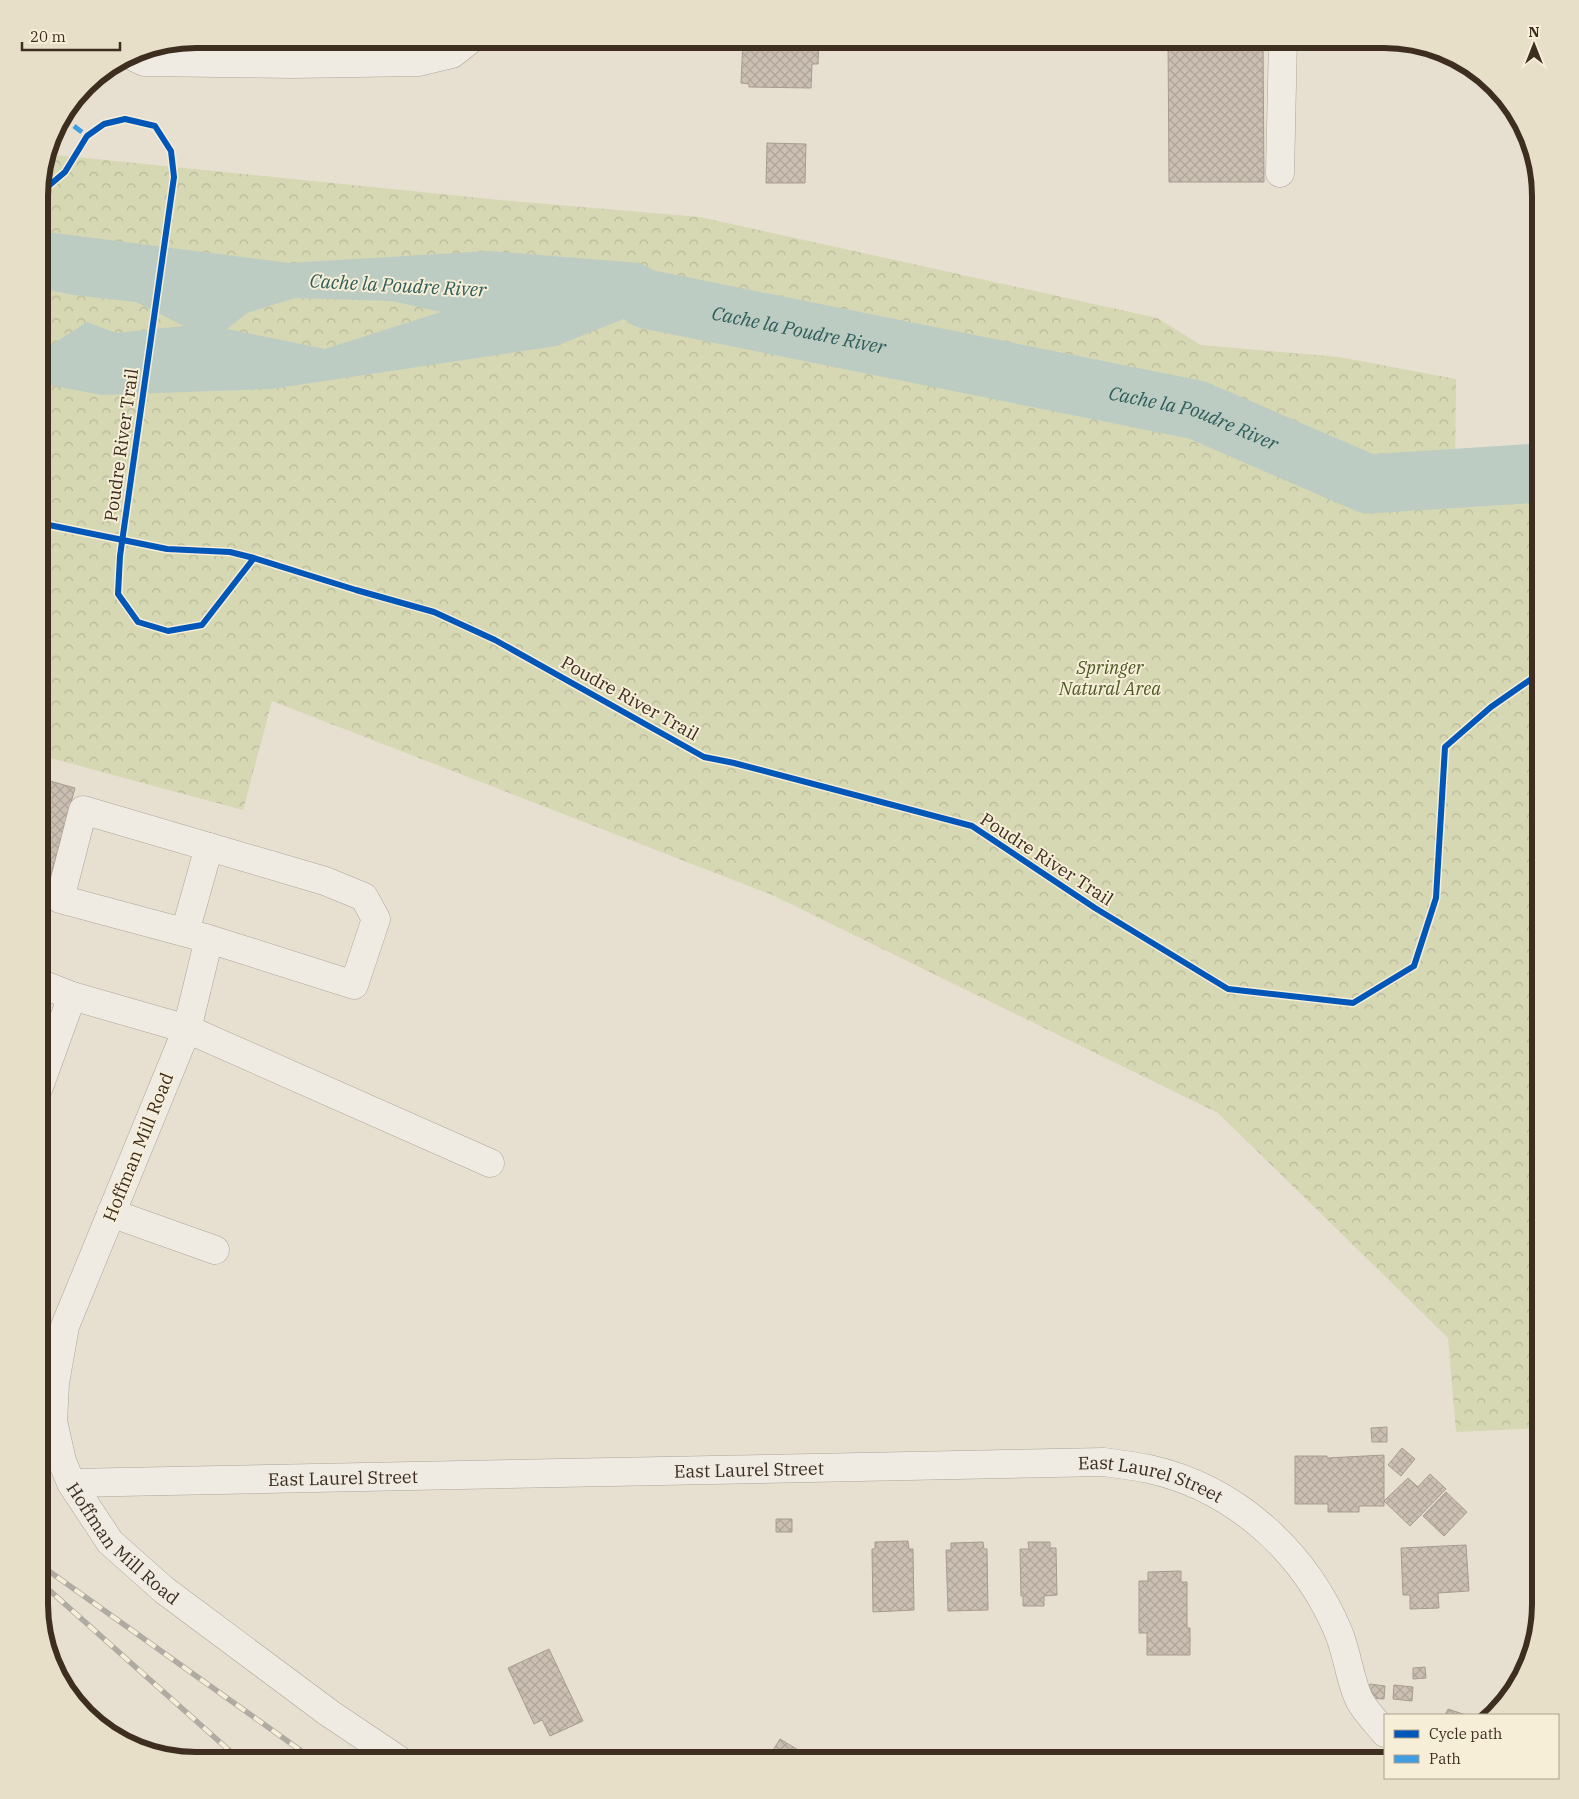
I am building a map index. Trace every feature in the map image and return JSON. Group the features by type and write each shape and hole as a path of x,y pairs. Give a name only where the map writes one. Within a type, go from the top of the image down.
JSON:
{"street":[{"path":"139,59 144,62 293,64 419,62 452,54 460,48"},
{"path":"1280,174 1283,48"},
{"path":"83,810 209,847 325,881 364,897 376,919 354,985 197,936 60,899 83,810"},
{"name":"Hoffman Mill Road","path":"209,847 187,1030 66,1326 55,1383 54,1421 62,1461 71,1484 110,1542 164,1590 328,1714 387,1752"},
{"path":"48,987 72,996 187,1030 490,1163"},
{"path":"48,1061 72,996"},
{"path":"111,1213 215,1250"},
{"name":"East Laurel Street","path":"71,1484 1104,1462 1149,1469 1193,1483 1222,1498 1253,1518 1294,1556 1320,1594 1338,1632 1358,1698 1384,1732"}],"green space":[{"name":"Springer Natural Area","path":"56,155 511,201 700,217 1157,318 1201,345 1339,357 1456,379 1455,478 1532,473 1532,1428 1456,1432 1448,1338 1218,1113 772,895 272,701 243,810 48,757 48,183"}],"water":[{"path":"48,232 289,263 489,251 640,263 737,315 636,314 556,346 271,389 102,395 48,385 48,346 87,322 116,333 184,326 136,302 74,295 48,290","holes":["295,298 392,301 441,312 325,349 227,329 247,313"]}],"building":[{"path":"743,48 819,48 818,64 812,64 811,88 749,87 749,84 741,83"},
{"path":"1168,48 1263,48 1264,182 1169,182"},
{"path":"767,143 806,144 805,183 766,183"},
{"path":"48,780 75,788 48,886"},
{"path":"1387,1427 1387,1442 1372,1442 1371,1428"},
{"path":"1402,1448 1415,1459 1401,1476 1388,1465"},
{"path":"1384,1455 1384,1506 1359,1506 1359,1512 1328,1512 1328,1504 1295,1504 1295,1456 1327,1456 1327,1458"},
{"path":"1430,1474 1446,1489 1410,1526 1384,1501 1408,1478 1418,1487"},
{"path":"1446,1492 1467,1512 1444,1536 1423,1516"},
{"path":"776,1519 792,1519 792,1532 776,1532"},
{"path":"908,1541 909,1549 913,1549 914,1610 873,1612 872,1549 875,1549 875,1542"},
{"path":"983,1542 984,1549 987,1549 988,1610 948,1611 946,1550 951,1550 951,1543"},
{"path":"1028,1542 1050,1542 1050,1548 1056,1548 1057,1595 1044,1596 1044,1606 1023,1606 1020,1549 1029,1549"},
{"path":"1466,1545 1469,1591 1438,1593 1439,1608 1410,1609 1410,1595 1403,1595 1401,1548"},
{"path":"1181,1571 1181,1582 1187,1582 1187,1628 1190,1628 1190,1655 1147,1655 1147,1633 1139,1633 1139,1581 1148,1581 1148,1572"},
{"path":"549,1649 583,1721 550,1736 542,1720 534,1724 508,1668"},
{"path":"1425,1667 1426,1678 1413,1679 1413,1668"},
{"path":"1370,1684 1385,1686 1384,1699 1368,1698"},
{"path":"1394,1685 1413,1687 1412,1701 1393,1699"},
{"path":"1448,1709 1463,1714 1446,1714"},
{"path":"780,1739 800,1751 799,1752 772,1752"}],"waterway":[{"name":"Cache la Poudre River","path":"646,299 1197,410 1368,484 1532,474"}],"railway":[{"path":"48,1570 303,1752"},
{"path":"48,1589 231,1752"}],"marked path":[{"path":"68,121 87,136"}],"cycle path":[{"name":"Poudre River Trail","path":"48,186 65,172 87,136 104,124 125,119 155,126 171,151 174,177 120,556 118,594 138,622 168,631 202,625 254,558 434,612 495,640 704,757 734,763 972,826 1095,908 1228,989 1353,1003 1414,966 1436,898 1445,747 1491,707 1532,679"},
{"path":"48,525 167,549 230,552 254,558"}]}
